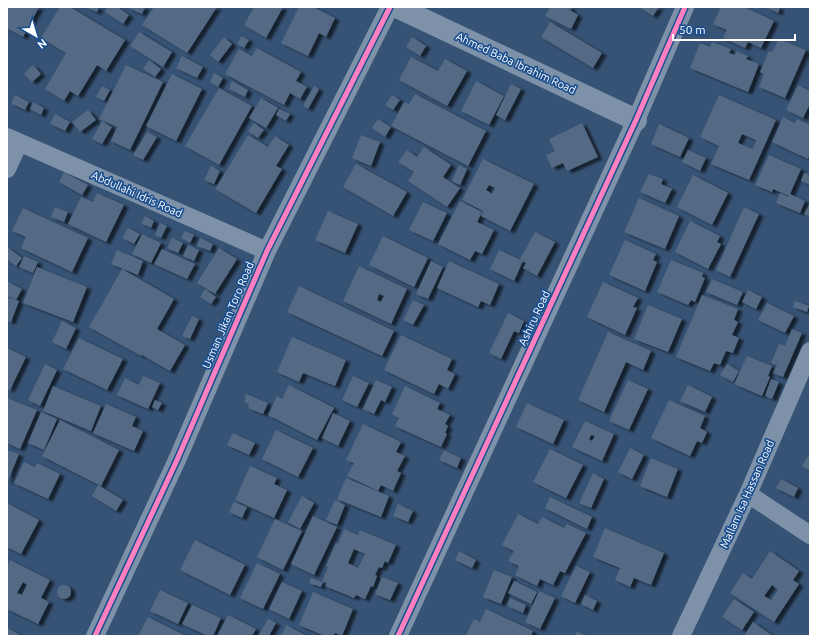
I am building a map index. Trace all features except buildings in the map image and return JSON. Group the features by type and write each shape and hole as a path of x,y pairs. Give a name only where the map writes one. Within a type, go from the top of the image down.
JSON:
{"street":[{"name":"Usman Jikan Toro Road","path":"95,636 178,460 267,251 390,7"},
{"name":"Ahmed Baba Ibrahim Road","path":"397,7 636,120"},
{"name":"Ashiru Road","path":"398,636 636,120 685,7"},
{"name":"Abdullahi Idris Road","path":"13,140 267,251"},
{"path":"7,169 13,140"},
{"name":"Mallam Isa Hassan Road","path":"681,636 748,494 810,351"},
{"path":"748,494 810,535"}],"cycle path":[{"path":"95,636 177,460 267,251 390,7"},
{"path":"398,636 636,120 685,7"}]}
